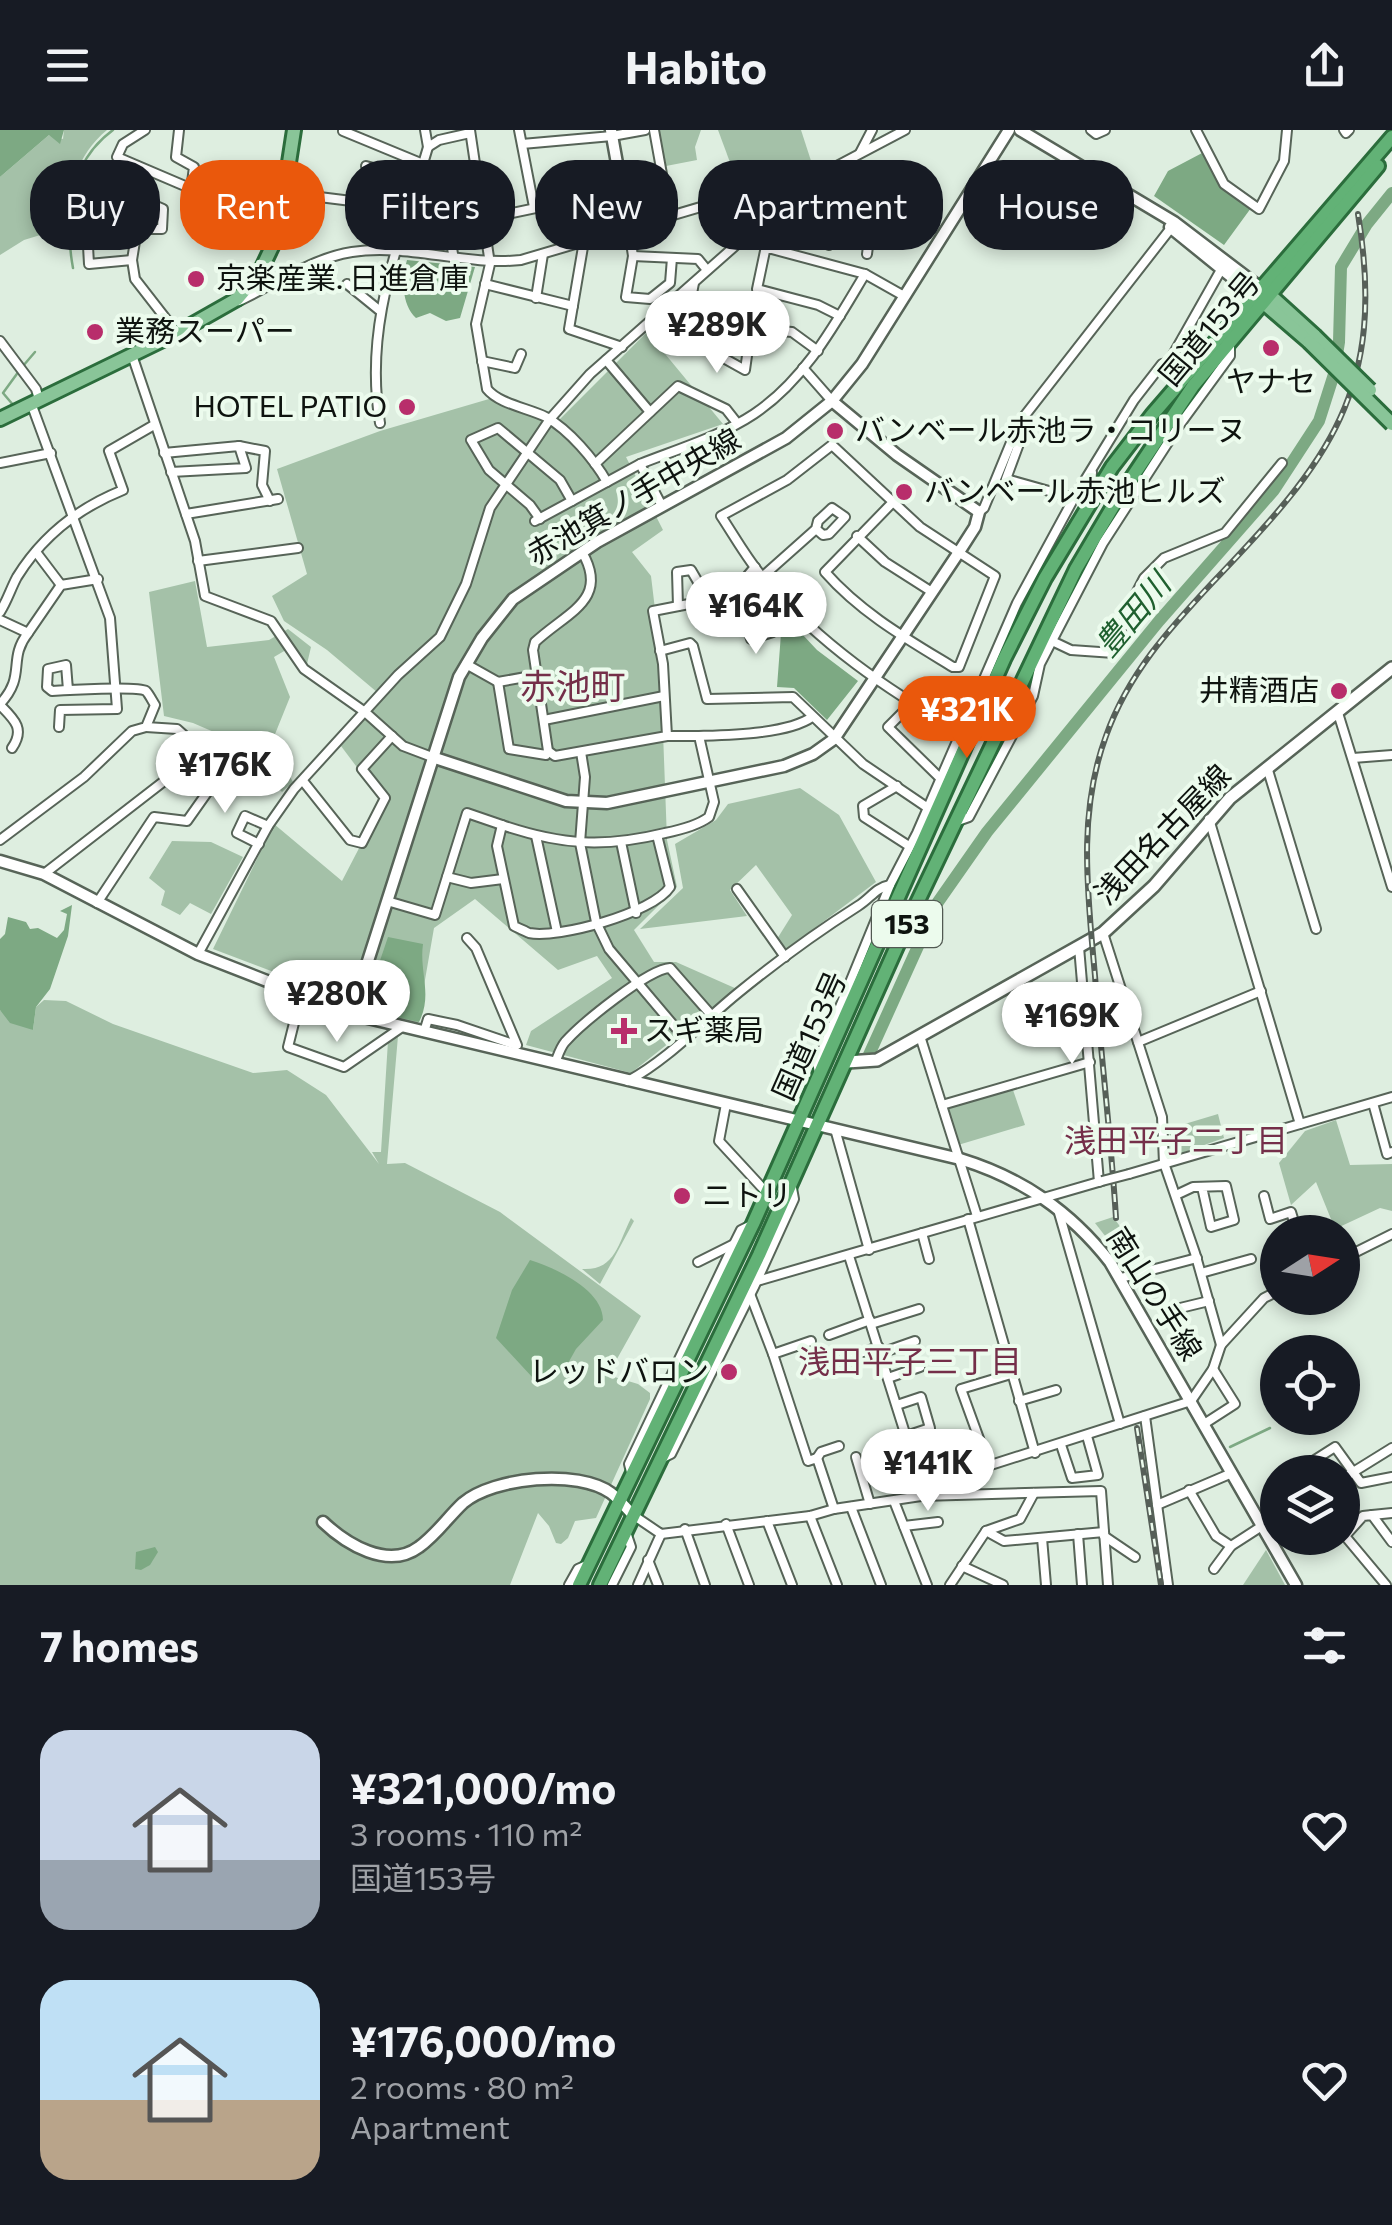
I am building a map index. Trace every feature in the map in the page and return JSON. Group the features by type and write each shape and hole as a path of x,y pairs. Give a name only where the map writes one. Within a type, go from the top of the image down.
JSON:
{"highway":[{"name":"国道153号","path":"600,1585 792,1183 954,822 1079,574 1159,434 1263,296 1392,137"},
{"name":"国道153号","path":"579,1585 715,1291 753,1224 800,1121 888,922 943,780 1044,578 1085,508 1152,415 1392,150"},
{"path":"918,842 940,854"}],"main road":[{"path":"291,160 294,130"},
{"path":"0,418 227,307 260,272 270,250"},
{"path":"1263,296 1392,412"},
{"path":"1311,339 1392,424"},
{"name":"浅田名古屋線","path":"847,1062 877,1060 1102,932 1154,886 1209,819 1267,767 1392,668"}],"street":[{"path":"124,160 117,157 122,144 145,130"},
{"path":"179,130 176,157 181,160"},
{"path":"424,160 428,146 425,130"},
{"path":"515,212 534,207 520,130"},
{"path":"522,144 645,130"},
{"path":"654,130 659,160"},
{"path":"859,156 872,130"},
{"path":"850,160 906,130"},
{"name":"赤池箕ノ手中央線","path":"352,1014 432,757 466,664 513,599 582,552 786,438 832,402 862,364 1009,130"},
{"path":"1020,130 1174,222 1263,296"},
{"path":"1092,130 1096,134 1105,130"},
{"path":"1196,130 1224,184 1259,209 1284,161 1287,130"},
{"path":"344,132 413,160"},
{"path":"428,146 470,132 474,160"},
{"path":"611,133 616,160"},
{"path":"160,208 160,229"},
{"path":"1161,216 1171,228 1263,296"},
{"path":"132,355 186,514 205,596 271,621 304,670 366,712 414,753 581,803 607,803 792,764 834,739 974,527 1019,422 1171,228"},
{"path":"840,316 818,305 757,290 765,251 768,248 865,274 904,296"},
{"path":"88,250 90,264 132,260"},
{"path":"134,250 135,279 177,332"},
{"path":"452,250 454,260"},
{"path":"488,250 490,264 476,324 492,395 550,419 595,464 607,482"},
{"path":"227,307 331,257 355,251 490,264 557,250"},
{"path":"582,250 570,329 622,346"},
{"path":"631,250 626,297 650,300 670,282 672,258"},
{"path":"198,954 268,826 398,675 440,637 466,584 490,508 550,419 606,360 728,250"},
{"path":"868,250 868,254"},
{"path":"380,422 373,374 379,310 396,252"},
{"path":"536,298 543,254"},
{"path":"632,256 698,259 707,270"},
{"path":"1170,360 1222,268"},
{"path":"572,501 560,480 498,428 471,440 488,470 530,505 537,520 572,501 607,482 640,464 737,423 770,402 818,351 865,274"},
{"path":"690,309 751,327 745,370 684,336 694,281"},
{"path":"347,284 379,310"},
{"path":"485,284 572,306"},
{"path":"769,330 792,332 818,351"},
{"path":"0,341 30,380 50,453 110,618 117,709 60,710 58,727"},
{"path":"482,361 516,368 521,354"},
{"path":"628,1081 647,1071 785,957 865,902 877,887 890,885 918,842 959,731 1042,554 1074,498 1134,400 1162,364 1206,354"},
{"path":"606,360 650,412"},
{"path":"804,368 832,402 897,455 980,512"},
{"path":"595,464 680,386 726,409 737,423"},
{"path":"0,612 16,579 52,530 75,518 90,503 123,490 109,451 154,425"},
{"path":"1020,441 1006,478 1074,498"},
{"path":"893,502 824,572 862,609 959,667 996,576 920,527 832,445 787,480 721,516 762,578 833,649 911,704 959,731"},
{"path":"164,453 239,446 265,451 262,485 274,500 186,514"},
{"path":"171,472 246,468 239,446"},
{"path":"0,463 50,453"},
{"path":"1052,641 1071,650 1114,653 1127,612 1144,578 1169,555 1225,533 1282,463"},
{"path":"640,464 662,506"},
{"path":"1085,508 1094,465"},
{"path":"762,578 816,530"},
{"path":"856,536 885,562 932,592"},
{"path":"198,562 298,548"},
{"path":"36,552 61,586"},
{"path":"582,552 594,580 592,590 535,642 548,751 555,756 667,736 757,731 812,717"},
{"path":"1042,554 1044,578"},
{"path":"667,736 653,611 730,596 755,567"},
{"path":"678,606 677,572 690,570 709,601"},
{"path":"954,822 969,817 1034,696 1037,658 1052,641 1079,574"},
{"path":"12,748 18,725 0,704 15,688 18,646 61,586 98,579"},
{"path":"730,596 745,619 751,638 773,632 785,602"},
{"path":"0,620 28,633"},
{"path":"660,651 690,643 693,646 708,699 793,697 863,764 928,808"},
{"path":"466,664 498,682 537,675"},
{"path":"498,682 509,748 546,755 548,751"},
{"path":"68,690 139,688 148,692 155,706 146,726"},
{"path":"544,720 664,696"},
{"path":"911,704 888,727 943,780"},
{"path":"1338,713 1392,887"},
{"path":"0,839 84,777 132,731 146,726 177,729 223,770 187,821 154,817 141,799"},
{"path":"997,732 1004,748"},
{"path":"303,781 350,840 362,843 385,798 362,770 392,736"},
{"path":"387,901 435,915 467,813 536,836 580,843 621,842 657,835 709,817 714,802 699,736"},
{"path":"44,874 204,751"},
{"path":"581,752 584,777 580,843 596,922 609,949 686,1040"},
{"path":"1353,758 1392,755"},
{"path":"1267,767 1316,929"},
{"path":"897,786 863,806 864,816 918,842"},
{"path":"259,844 238,833 245,816 268,826"},
{"path":"98,902 154,817"},
{"path":"1209,819 1300,1124"},
{"path":"502,825 496,846 514,926 530,933 557,932 636,913 668,892 657,835"},
{"path":"536,836 557,932"},
{"path":"621,842 636,913"},
{"name":"南山の手線","path":"0,861 44,874 198,954 352,1014 517,1050 555,1064 818,1124 960,1159 1008,1175 1058,1208 1093,1240 1121,1278 1260,1522"},
{"path":"447,878 471,884 503,879"},
{"name":"153","path":"820,1076 817,1063 890,885"},
{"path":"736,888 785,957"},
{"path":"873,927 888,922"},
{"path":"1102,932 1162,1117 1164,1162 1197,1258 1220,1345"},
{"path":"466,938 476,948 517,1050"},
{"path":"1079,947 1100,1181"},
{"path":"555,1064 568,1039 654,971 670,968 712,1016"},
{"path":"1138,1042 1261,991"},
{"path":"301,996 288,1047 344,1067 402,1027"},
{"path":"920,1036 960,1159 1011,1374 1035,1453"},
{"path":"942,1105 1090,1062"},
{"path":"757,1280 1392,1097"},
{"path":"1373,1102 1387,1154 1392,1152"},
{"path":"726,1104 719,1140 767,1193"},
{"path":"835,1129 869,1250"},
{"path":"659,1460 671,1454 757,1280 794,1199 792,1183"},
{"path":"1176,1195 1193,1187 1202,1186 1226,1186 1234,1220 1211,1227 1202,1186"},
{"path":"1264,1196 1269,1215"},
{"path":"1058,1208 1120,1424"},
{"path":"715,1291 741,1230 753,1224"},
{"path":"922,1233 929,1258"},
{"path":"1360,1250 1392,1234"},
{"path":"698,1262 734,1244"},
{"path":"849,1256 922,1491"},
{"path":"1121,1278 1197,1258"},
{"path":"1201,1273 1250,1260"},
{"path":"750,1294 808,1461 839,1446"},
{"path":"829,1334 915,1310 908,1301"},
{"path":"1172,1310 1209,1301"},
{"path":"322,1522 355,1546 392,1556 414,1551 477,1494 517,1482 550,1478 610,1492 660,1534 768,1522 894,1501 1191,1401 1213,1369 1220,1345 1260,1302"},
{"path":"721,1334 722,1350"},
{"path":"773,1354 811,1340"},
{"path":"838,1360 909,1340"},
{"path":"888,1378 920,1367"},
{"path":"1204,1424 1235,1404 1213,1369"},
{"path":"989,1466 961,1389 1011,1374"},
{"path":"1019,1401 1056,1390"},
{"path":"896,1405 921,1397 930,1428 906,1436"},
{"path":"1145,1416 1168,1585"},
{"path":"1061,1445 1072,1478 1098,1475 1088,1436"},
{"path":"912,1455 946,1444"},
{"path":"1360,1468 1392,1448"},
{"path":"856,1456 870,1504"},
{"path":"817,1458 834,1509"},
{"path":"1156,1505 1232,1473"},
{"path":"1360,1482 1392,1477"},
{"path":"1189,1490 1216,1536 1231,1546"},
{"path":"922,1491 1101,1491 1108,1585"},
{"path":"950,1585 986,1531 1020,1519 1034,1493"},
{"path":"894,1501 927,1585"},
{"path":"851,1506 881,1585"},
{"path":"1386,1585 1345,1536 1363,1516 1392,1513"},
{"path":"810,1516 837,1585"},
{"path":"1372,1516 1392,1542"},
{"path":"768,1522 792,1585"},
{"path":"904,1526 938,1522"},
{"path":"726,1524 749,1585"},
{"path":"1214,1570 1231,1546 1260,1527"},
{"path":"685,1529 705,1585"},
{"path":"986,1531 1004,1541 1104,1534 1135,1558"},
{"path":"612,1585 632,1548 626,1532"},
{"path":"638,1585 660,1534"},
{"path":"1078,1534 1082,1585"},
{"path":"1042,1538 1046,1585"},
{"name":"南山の手線","path":"1279,1555 1296,1585"},
{"path":"648,1560 658,1585"},
{"path":"569,1585 578,1569 591,1563"},
{"path":"962,1566 1003,1585"}],"shaded area":[{"path":"0,130 64,130 60,144 49,135 0,177"},
{"path":"64,130 107,130 83,160 30,160 30,238 0,255 0,177 49,135 63,139"},
{"path":"659,130 701,130 695,147 697,160 678,164 678,160 665,160"},
{"path":"718,130 801,130 811,160 729,160"},
{"path":"1204,152 1218,183 1251,208 1224,245 1154,196 1168,171"},
{"path":"407,260 475,267 460,318 446,321 430,313 416,318 404,290"},
{"path":"647,332 723,424 626,457 663,530 632,552 651,576 660,651 667,840 677,887 634,930 654,962 676,962 737,989 631,1073 526,1045 531,1031 612,978 597,956 558,970 475,899 434,928 417,1026 213,949 274,824 342,881 383,802 341,746 384,698 327,650 284,621 272,596 307,574 277,469 380,431 489,399 560,419"},
{"path":"195,581 207,647 269,640 288,629 311,647 307,664 291,647 274,657 290,697 271,744 293,782 282,792 230,739 164,716 149,592"},
{"path":"787,618 817,650 858,681 827,720 794,688 777,687 782,620"},
{"path":"800,788 839,815 876,882 787,949 777,939 792,915 756,865 730,890 747,916 640,929 683,888 675,844 716,820 728,804"},
{"path":"172,841 211,842 243,857 211,914 190,903 180,915 161,905 165,891 149,878"},
{"path":"72,905 68,936 50,989 36,1007 33,1030 10,1023 0,1010 0,939 8,917 57,938 64,930 67,914 60,911"},
{"path":"388,937 423,944 425,1002 419,1022 373,1012 367,999"},
{"path":"44,1000 66,1001 113,1024 253,1073 287,1070 326,1095 379,1164 372,1152 381,1152 388,1041 398,1036 387,1164 405,1163 500,1212 641,1316 608,1375 638,1384 650,1393 650,1399 596,1518 575,1521 561,1544 556,1543 538,1513 510,1585 0,1585 0,1010 33,1030 36,1007"},
{"path":"1012,1087 1025,1125 958,1145 948,1106"},
{"path":"1218,1114 1224,1138 1176,1155 1168,1129"},
{"path":"1336,1120 1350,1165 1392,1164 1392,1211 1380,1208 1360,1217 1329,1215 1316,1182 1291,1205 1279,1163 1305,1131"},
{"path":"1113,1217 1140,1253 1127,1264 1095,1223"},
{"path":"631,1218 634,1221 600,1284 582,1269 609,1261"},
{"path":"530,1260 565,1275 587,1290 601,1309 603,1320 567,1365 546,1381 533,1378 496,1338 512,1290"},
{"path":"155,1547 158,1552 150,1565 135,1569 136,1552"},
{"path":"1263,1555 1269,1555 1285,1585 1243,1585"}],"waterway":[{"path":"73,268 70,211 78,175 86,158 113,130"},
{"name":"豊田川","path":"868,1057 938,902 987,832 1159,621 1274,490 1319,421 1334,374 1339,342 1341,267 1392,193"},
{"path":"23,366 35,352"},
{"path":"14,406 3,393 19,371"},
{"path":"1230,1447 1260,1433"}],"railway":[{"path":"1116,1218 1088,885 1088,825 1097,765 1115,714 1151,653 1289,498 1318,459 1340,419 1355,376 1364,329 1365,275 1358,214"},
{"path":"1137,1428 1161,1585"}],"place":[{"name":"京楽産業. 日進倉庫","path":"196,279"},
{"name":"業務スーパー","path":"95,332"},
{"name":"ヤナセ","path":"1271,348"},
{"name":"HOTEL PATIO","path":"407,407"},
{"name":"バンベール赤池ラ・コリーヌ","path":"835,431"},
{"name":"バンベール赤池ヒルズ","path":"904,492"},
{"name":"井精酒店","path":"1339,691"},
{"name":"スギ薬局","path":"624,1031"},
{"name":"ニトリ","path":"682,1196"},
{"name":"レッドバロン","path":"729,1372"}],"district":[{"name":"赤池町","path":"573,687"},
{"name":"浅田平子二丁目","path":"1176,1141"},
{"name":"浅田平子三丁目","path":"910,1362"}]}
